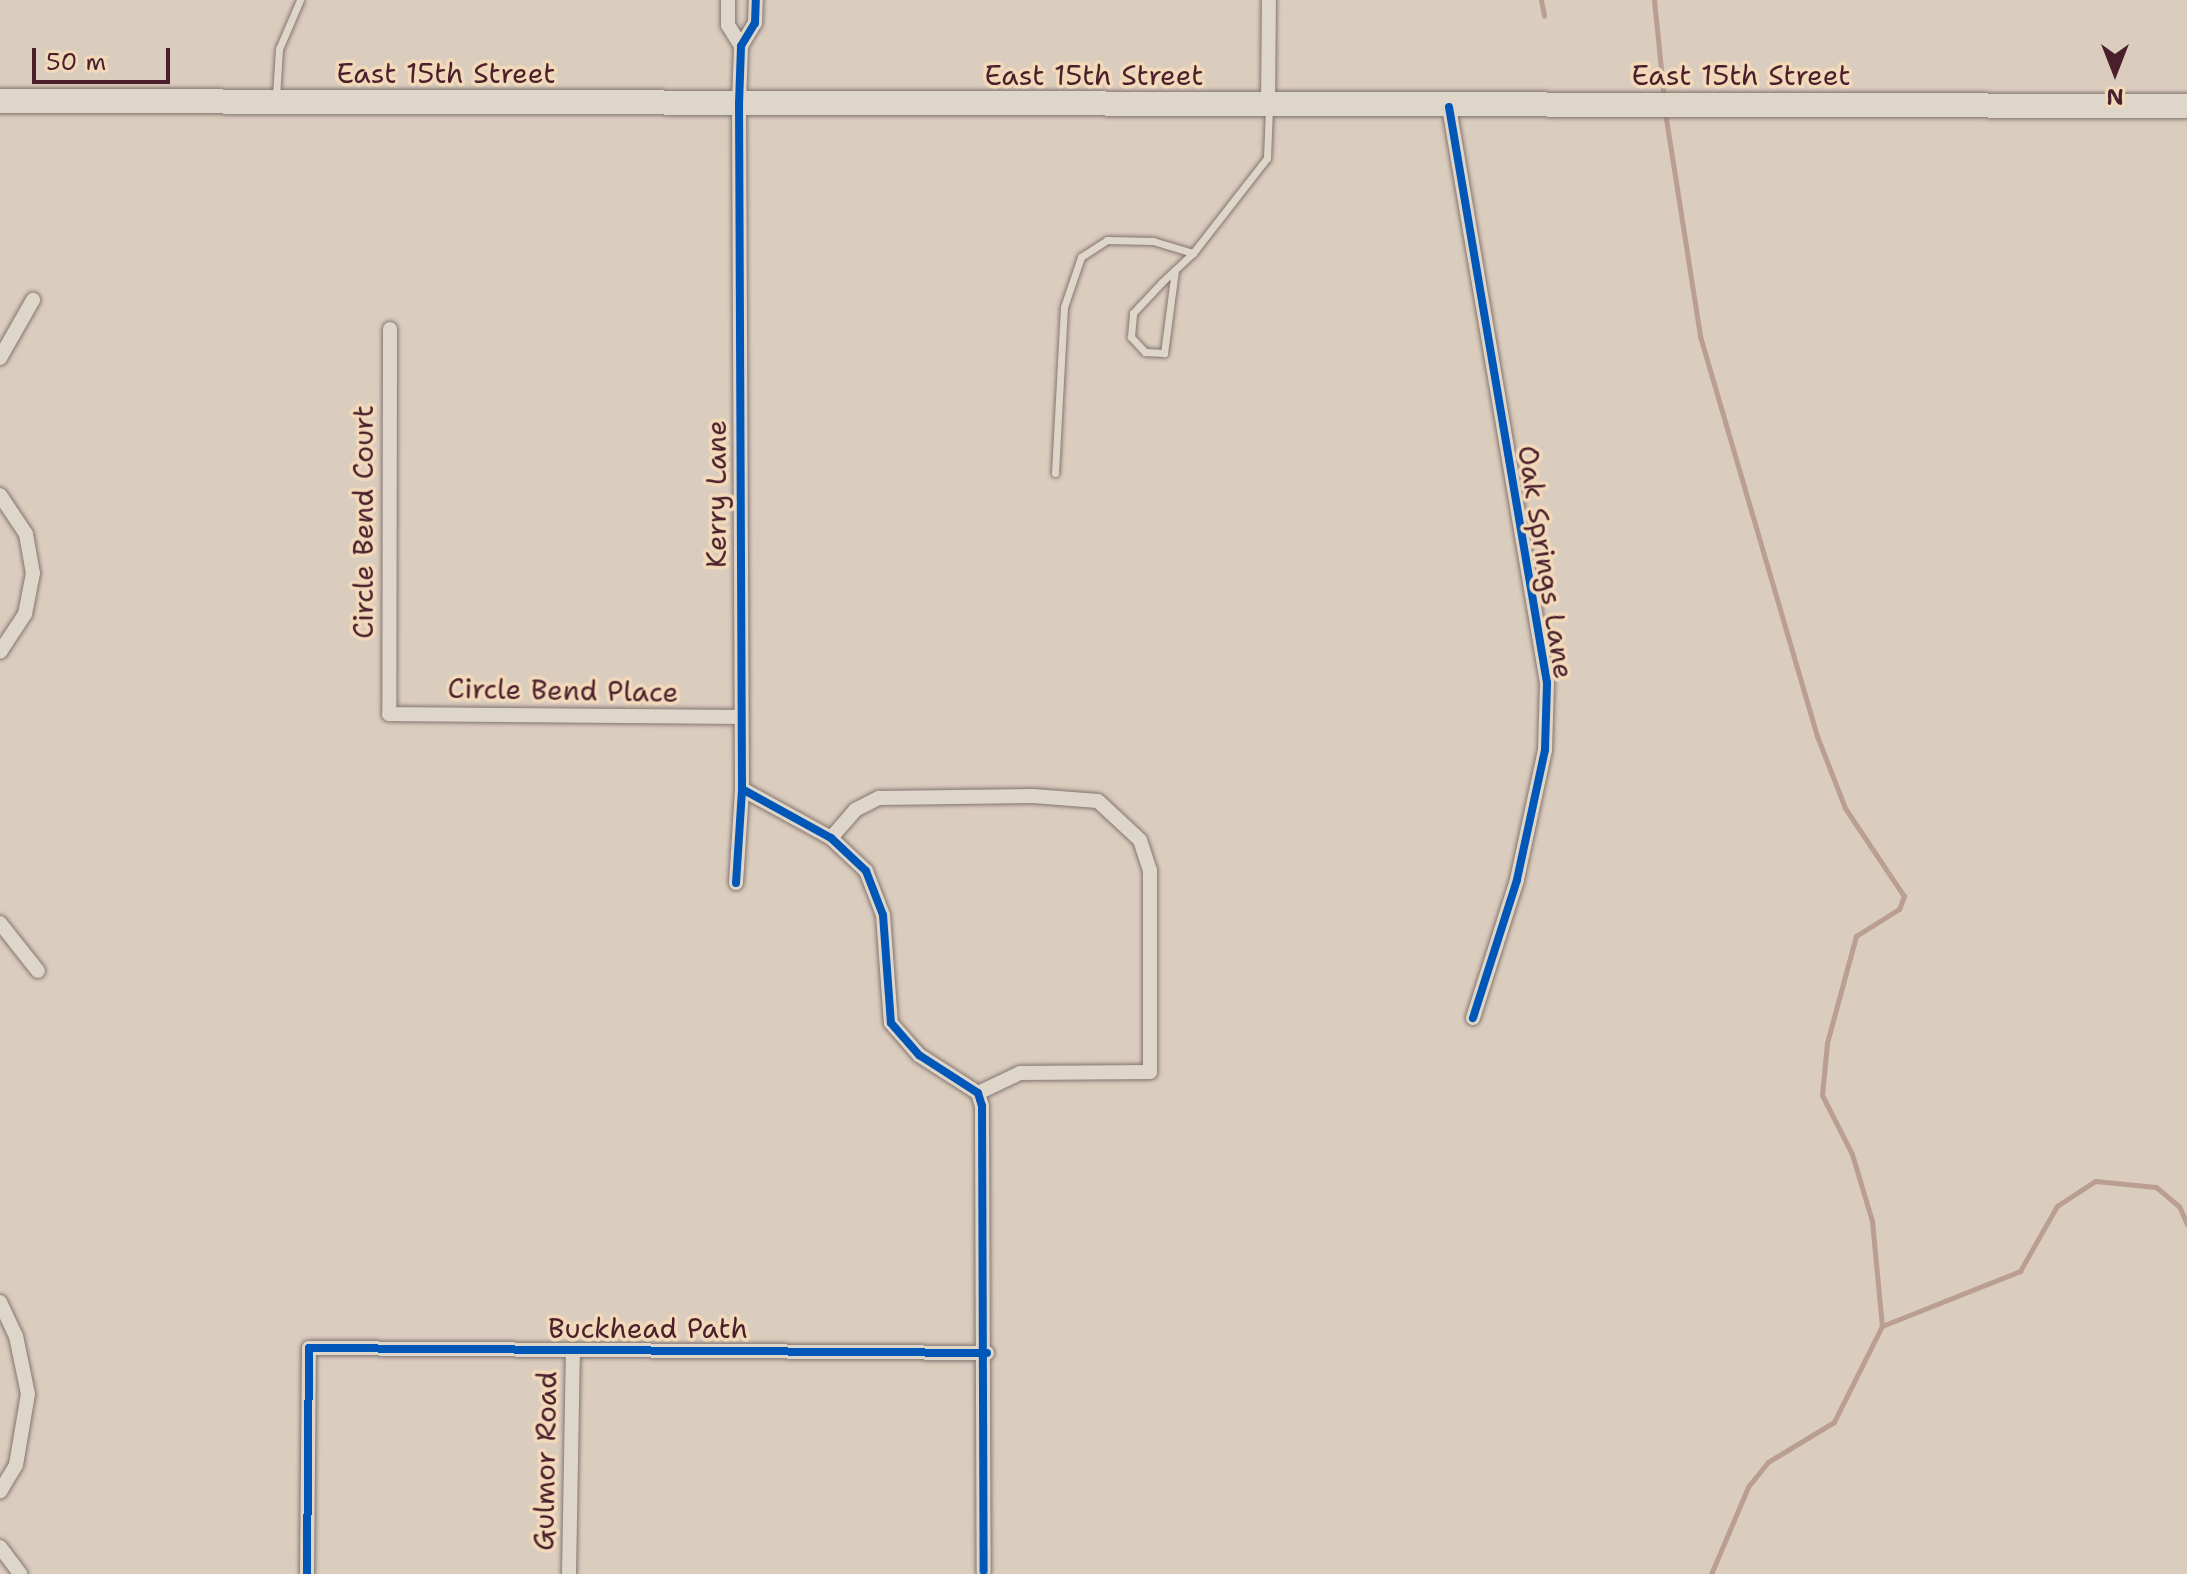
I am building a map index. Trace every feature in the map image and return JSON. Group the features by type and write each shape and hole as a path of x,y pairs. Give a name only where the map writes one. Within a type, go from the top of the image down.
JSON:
{"main road":[{"name":"East 15th Street","path":"0,101 1449,107 2187,106"}],"street":[{"path":"728,0 728,25 741,46 755,23 756,0"},
{"path":"1268,106 1269,0"},
{"name":"Kerry Lane","path":"736,883 742,789 737,717 741,46"},
{"name":"Oak Springs Lane","path":"1449,107 1547,683 1545,750 1517,880 1473,1018"},
{"path":"0,358 33,300"},
{"name":"Circle Bend Court","path":"389,714 390,329"},
{"path":"0,495 26,534 33,573 25,614 0,652"},
{"name":"Circle Bend Place","path":"389,714 737,717"},
{"path":"742,789 831,838 866,871 879,897 884,994 896,1032 978,1093 988,1150 986,1573"},
{"path":"831,838 866,802 905,796 1081,798 1111,807 1132,827 1150,870 1150,1072 1020,1073 978,1093"},
{"path":"0,923 38,971"},
{"path":"0,1302 16,1336 28,1394 16,1465 0,1492"},
{"name":"Buckhead Path","path":"307,1574 309,1348 987,1353"},
{"name":"Gulmor Road","path":"569,1574 573,1350"},
{"path":"0,1547 20,1574"}],"lane":[{"path":"276,102 279,49 300,0"},
{"path":"1175,270 1164,353 1145,352 1131,337 1133,313 1175,270 1193,253 1267,158 1268,106"},
{"path":"1055,473 1064,307 1081,257 1107,240 1153,241 1193,253"}],"waterway":[{"path":"1541,0 1544,16"},
{"path":"1654,0 1664,98"},
{"path":"1665,112 1700,336 1817,736 1845,808 1904,896 1899,909 1856,936 1827,1043 1822,1095 1852,1154 1872,1221 1882,1326 1834,1422 1768,1462 1748,1487 1711,1574"},
{"path":"1882,1326 2020,1271 2057,1206 2095,1181 2156,1187 2179,1206 2187,1224"}],"cycle path":[{"path":"736,883 742,789 739,104 741,46 755,23 756,0"},
{"path":"1449,107 1547,683 1545,750 1517,880 1473,1018"},
{"path":"742,789 831,838 866,871 883,915 891,1023 919,1055 978,1093 982,1106 984,1571"},
{"path":"307,1574 309,1348 987,1353"}]}
